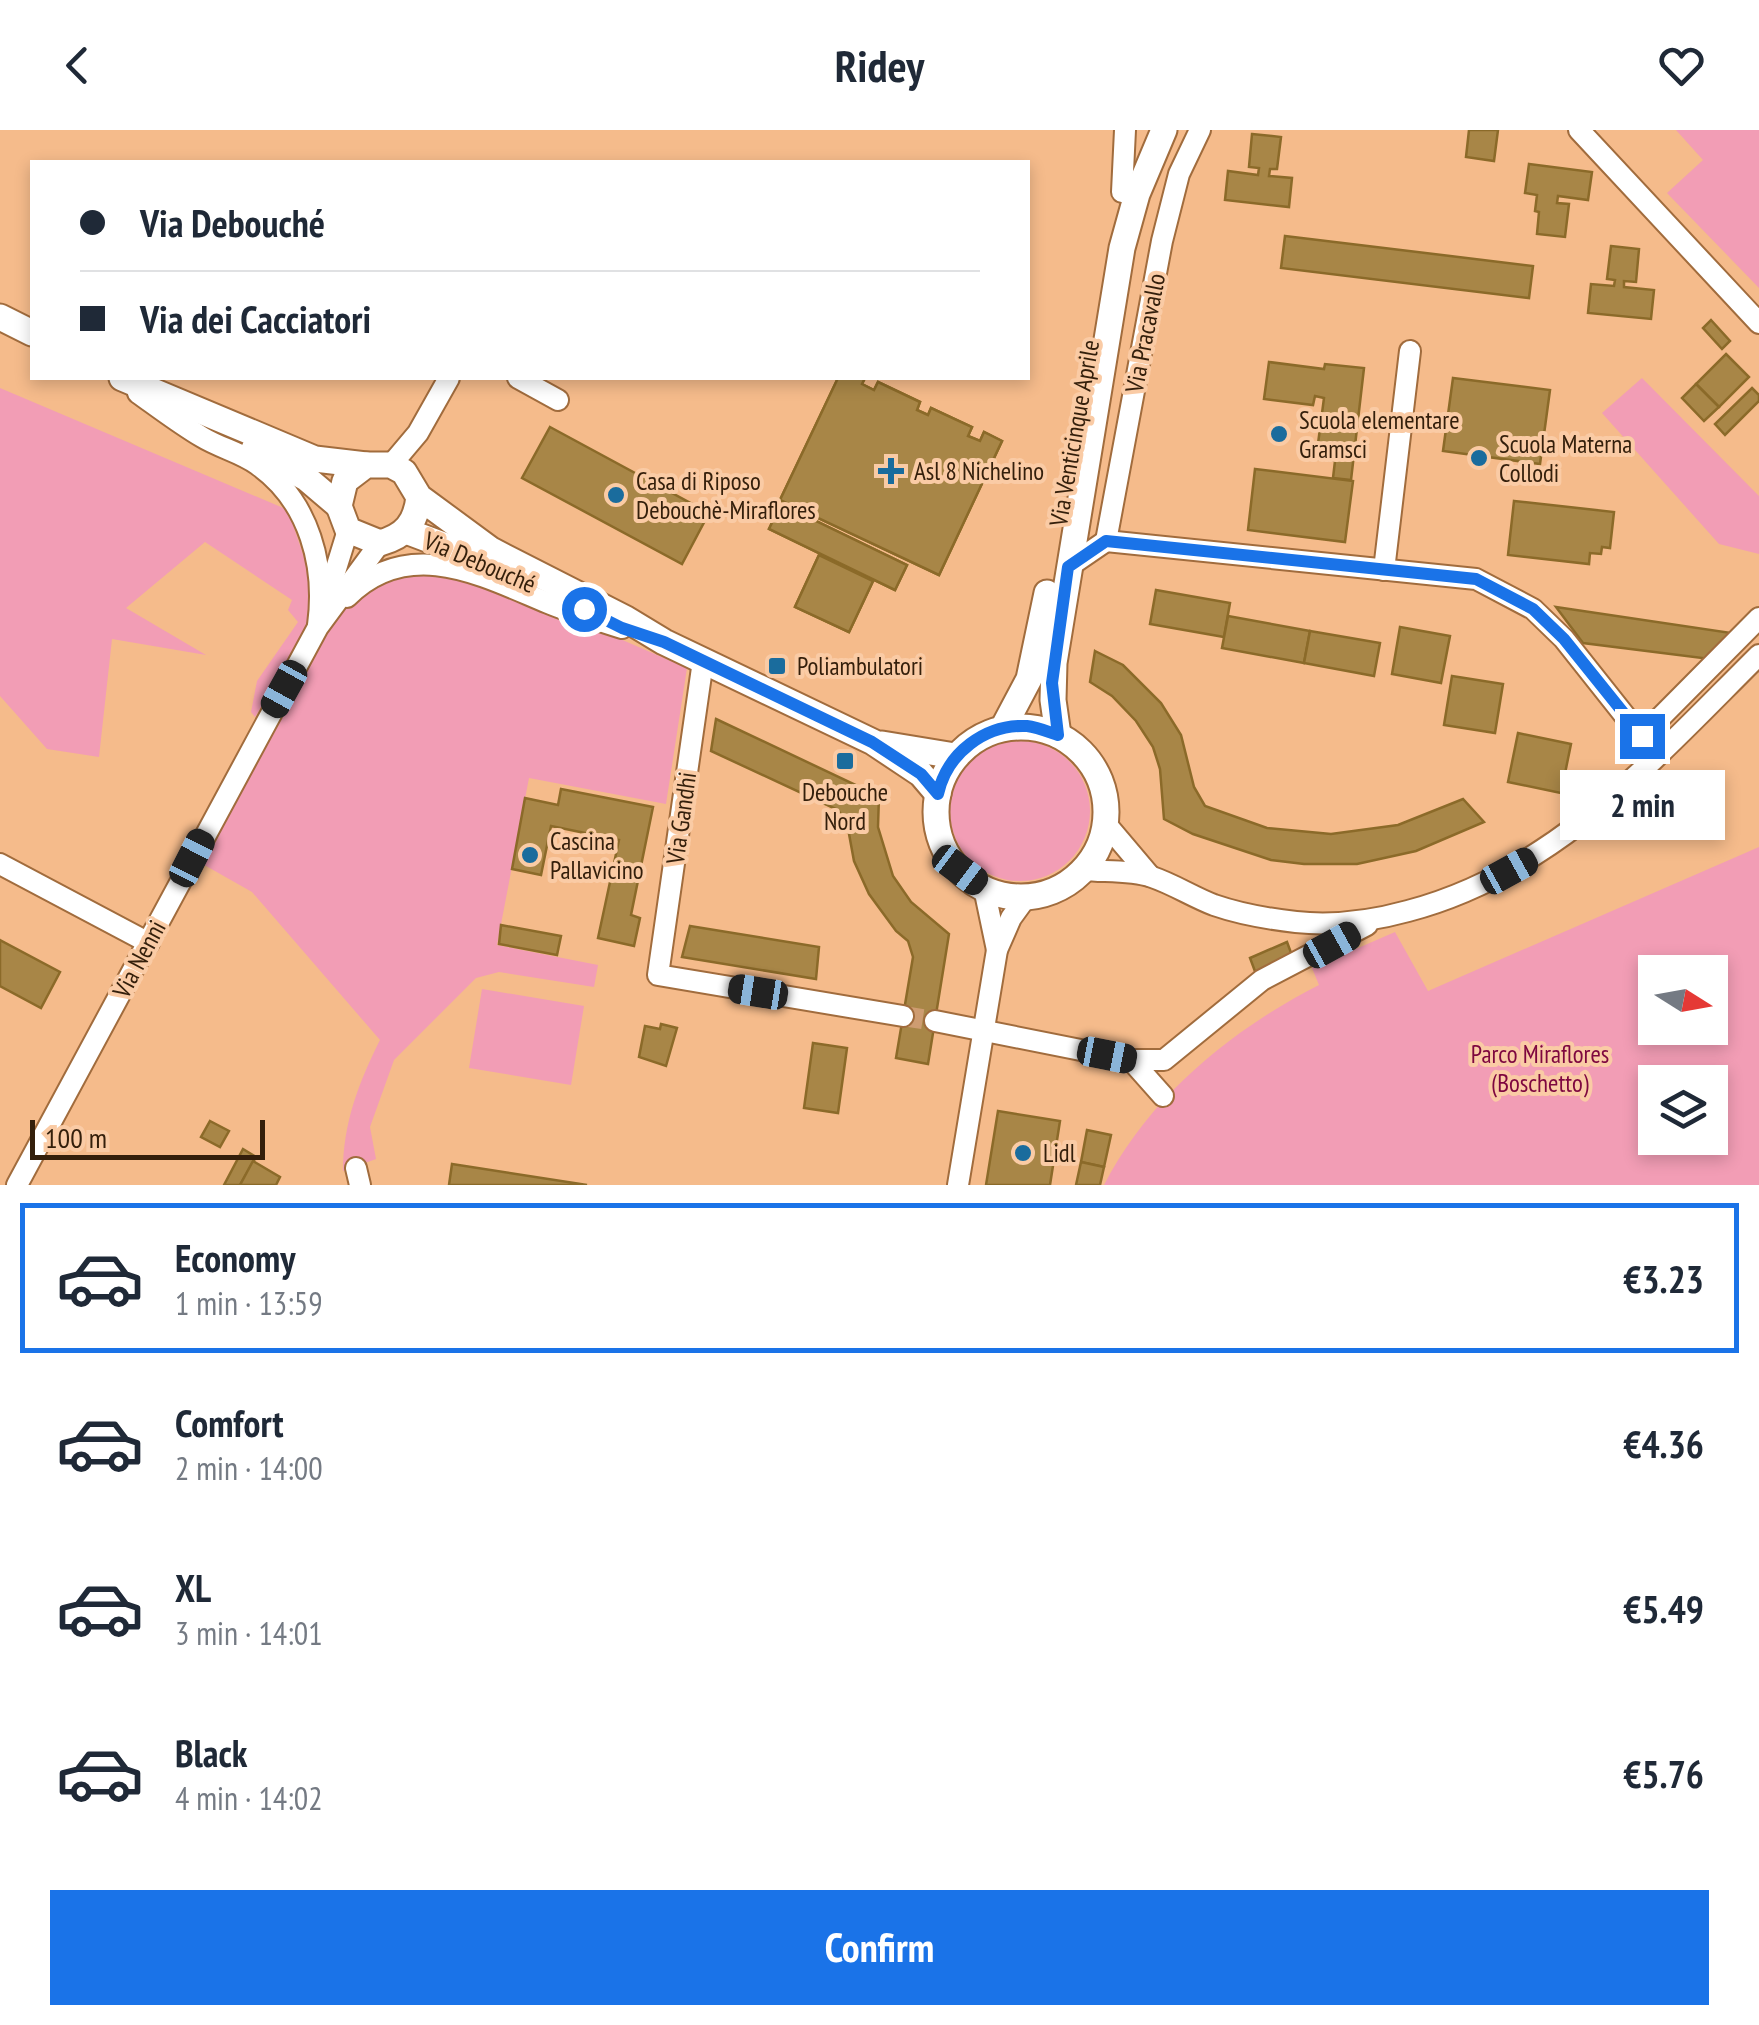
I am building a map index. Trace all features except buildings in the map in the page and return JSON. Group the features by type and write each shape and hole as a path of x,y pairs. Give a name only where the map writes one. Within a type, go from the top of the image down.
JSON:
{"main road":[{"name":"Via Venticinque Aprile","path":"1003,728 1036,657 1103,256 1145,130"},
{"name":"Via Venticinque Aprile","path":"1058,735 1052,683 1122,248 1137,194 1164,130"},
{"path":"0,317 30,332"},
{"path":"122,380 306,478 343,518 380,543"},
{"name":"Via Debouché","path":"122,380 315,459 396,476 491,550 664,642 872,742 921,774 938,794"},
{"path":"343,518 345,481 396,476"},
{"name":"Via Debouché","path":"380,543 406,531 413,521 396,476"},
{"name":"Via Debouché","path":"406,531 480,558 622,628 664,642"},
{"path":"1029,726 1058,735 1078,748 1096,770 1105,796 1106,824 1098,848 1084,870 1062,887 1027,896 1007,896 984,888 960,870 944,848 937,821 938,794 947,767 981,736 1003,728 1029,726"},
{"name":"Via Debouché","path":"872,742 955,756"}],"street":[{"name":"Via Venticinque Aprile","path":"1122,192 1126,130"},
{"name":"Via Pracavallo","path":"1106,541 1162,241 1179,174 1200,130"},
{"path":"1579,130 1759,323"},
{"path":"1384,570 1410,350"},
{"name":"Via Nenni","path":"121,380 204,438 259,465 279,486 304,518 316,550 322,593 318,627"},
{"path":"396,476 448,380"},
{"path":"522,380 558,400"},
{"name":"Via Venticinque Aprile","path":"1068,567 1106,541 1077,512"},
{"name":"Via Nenni","path":"318,627 343,518"},
{"path":"1106,541 1476,579 1533,609 1564,639 1656,755"},
{"name":"Via Nenni","path":"17,1185 318,627 380,543"},
{"name":"Via Nenni","path":"318,627 354,590 393,568 424,564 459,566 622,628"},
{"path":"1642,736 1759,618"},
{"path":"935,1022 1131,1060 1164,1060 1262,980 1379,919 1485,885 1550,848 1606,804 1759,655"},
{"name":"Via Gandhi","path":"703,661 658,976 903,1016"},
{"path":"1106,824 1150,876"},
{"path":"0,864 149,943"},
{"path":"1084,870 1150,876 1213,904 1297,922 1379,919"},
{"path":"984,888 998,950"},
{"path":"958,1185 998,950 1011,918 1027,896"},
{"path":"1131,1060 1163,1096"}],"green space":[{"path":"1676,130 1759,130 1759,288 1667,193 1703,160"},
{"path":"1642,378 1759,496 1759,554 1719,544 1602,413"},
{"path":"0,388 288,510 312,581 310,628 255,717 251,712 257,681 298,622 288,610 292,600 205,542 126,608 206,655 112,639 99,757 47,749 0,696"},
{"path":"421,570 489,582 687,668 666,804 529,778 497,945 598,965 594,987 499,972 476,978 394,1060 370,1127 376,1159 343,1171 354,1103 380,1040 252,892 199,862 325,631 367,591"},
{"path":"1020,741 1047,746 1070,761 1085,784 1090,811 1085,838 1070,861 1047,876 1020,881 993,876 970,861 955,838 950,811 955,784 970,761 993,746"},
{"name":"Parco Miraflores (Boschetto)","path":"1759,847 1759,1185 1104,1185 1145,1123 1196,1068 1255,1023 1319,985 1312,968 1395,932 1428,991"},
{"path":"482,989 584,1006 571,1085 469,1068"}],"tunnel":[{"path":"903,1016 935,1021"}],"place":[{"name":"Scuola elementare Gramsci","path":"1279,434"},
{"name":"Scuola Materna Collodi","path":"1479,458"},
{"name":"Asl 8 Nichelino","path":"891,471"},
{"name":"Casa di Riposo Debouchè-Miraflores","path":"616,495"},
{"name":"Poliambulatori","path":"777,666"},
{"name":"Debouche Nord","path":"845,761"},
{"name":"Cascina Pallavicino","path":"530,855"},
{"name":"Lidl","path":"1023,1153"}],"route":[{"path":"584,609 622,628 664,642 872,742 921,774 938,794 955,756 981,736 1003,728 1029,726 1058,735 1052,683 1068,567 1106,541 1476,579 1533,609 1564,639 1642,736"}]}
